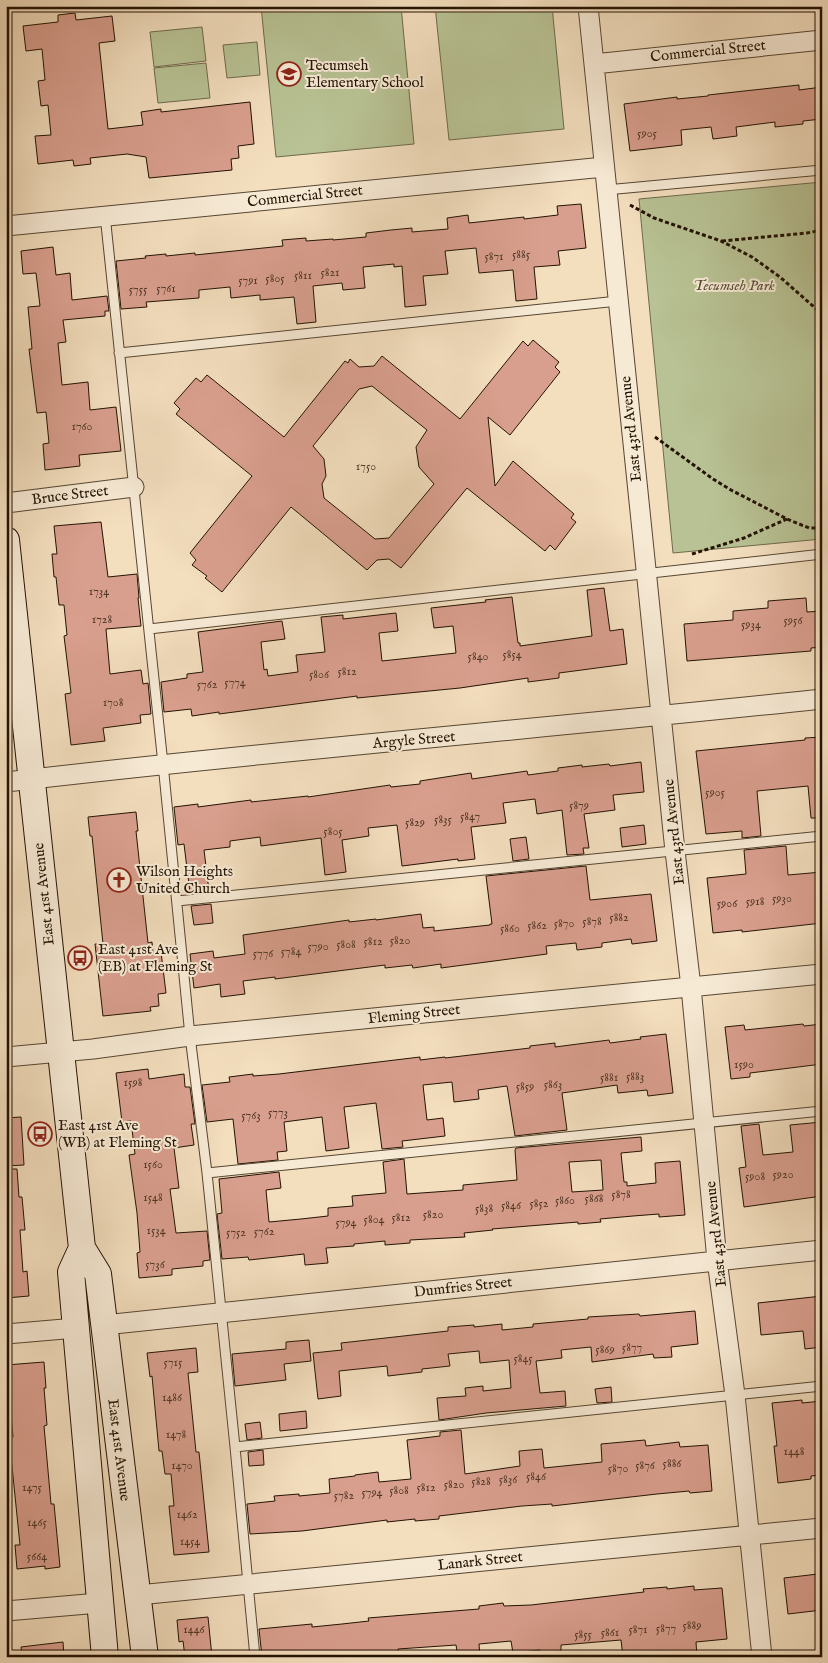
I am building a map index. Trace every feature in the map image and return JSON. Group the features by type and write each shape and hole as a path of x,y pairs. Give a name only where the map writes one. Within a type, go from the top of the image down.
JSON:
{"main road":[{"name":"East 41st Avenue","path":"6,540 19,780 61,1052 82,1248 98,1274 145,1657"},
{"name":"East 41st Avenue","path":"82,1248 71,1272 105,1657"}],"street":[{"name":"East 43rd Avenue","path":"588,6 675,851 691,987 717,1260 735,1395 762,1657"},
{"name":"Commercial Street","path":"594,64 822,40"},
{"name":"Commercial Street","path":"6,226 604,167"},
{"name":"Bruce Street","path":"6,503 134,487"},
{"name":"Argyle Street","path":"19,780 822,699"},
{"name":"Fleming Street","path":"6,1057 190,1036 822,974"},
{"name":"Dumfries Street","path":"104,1325 822,1250"},
{"path":"6,1334 76,1328"},
{"name":"Lanark Street","path":"138,1596 822,1528"},
{"path":"6,1611 100,1603"}],"lane":[{"path":"606,190 822,170"},
{"path":"104,215 235,1447 255,1657"},
{"path":"119,353 618,301"},
{"path":"149,629 822,554"},
{"path":"177,902 822,836"},
{"path":"206,1173 822,1111"},
{"path":"235,1447 822,1386"}],"path":[{"path":"630,205 654,218 721,241 752,257 780,277 822,314"},
{"path":"721,241 822,230"},
{"path":"655,437 725,486 787,519 809,528 822,528"},
{"path":"669,571 677,558 744,538 787,519"}],"green space":[{"path":"261,6 401,6 414,144 276,157"},
{"path":"435,6 552,6 564,129 449,140"},
{"path":"202,27 206,61 154,67 150,32"},
{"path":"257,42 260,75 227,78 223,45"},
{"path":"206,63 210,98 158,103 154,68"},
{"name":"Tecumseh Park","path":"822,182 822,539 673,553 639,199"}],"building":[{"path":"75,13 76,20 112,16 115,41 99,43 108,129 143,125 141,112 161,109 161,112 250,102 254,144 238,146 239,158 231,159 232,170 149,178 146,157 127,154 90,158 91,164 74,166 73,160 38,164 35,136 51,135 48,105 41,106 38,81 45,80 42,49 26,51 23,26 58,22 58,15"},
{"path":"799,85 799,90 822,87 822,119 803,121 803,124 775,127 775,122 736,127 737,136 713,139 711,127 681,130 682,145 630,151 624,104"},
{"path":"581,204 586,248 558,251 560,265 534,267 537,299 516,301 513,270 479,273 476,248 445,251 448,274 423,276 426,305 405,307 402,266 394,267 394,264 363,267 365,288 343,290 342,283 313,286 316,322 297,324 294,297 260,300 260,295 231,298 230,287 199,290 199,298 146,302 147,307 121,309 116,261 166,254 166,256 195,253 195,255 283,246 282,240 306,238 306,241 366,237 366,233 412,228 412,232 448,229 447,218 468,215 469,223 524,217 524,219 558,215 557,206"},
{"path":"53,247 56,275 70,273 72,300 107,296 109,311 105,311 105,316 63,320 66,342 58,343 62,385 88,382 90,410 116,407 121,451 79,455 80,466 45,470 43,444 49,443 46,412 37,413 29,349 32,349 28,307 40,306 36,273 23,274 21,251"},
{"path":"533,340 559,362 555,367 560,372 510,435 488,417 495,486 513,461 574,514 571,518 576,522 555,550 550,545 545,551 467,488 401,568 389,559 377,560 367,570 291,507 222,592 205,578 207,576 192,565 196,560 190,553 252,476 176,414 180,409 174,403 196,378 201,382 207,375 284,437 345,361 348,363 350,359 359,367 374,366 382,356 460,419 523,341 528,346","holes":["372,386 427,430 416,447 419,467 434,484 389,538 375,539 324,498 322,484 326,476 324,459 313,446 359,389"]},
{"path":"101,522 108,577 137,574 141,626 106,629 110,674 141,670 143,684 148,683 151,714 140,715 141,723 103,728 105,741 71,745 65,694 71,693 64,636 67,635 64,605 59,605 56,577 54,577 52,554 57,554 54,526"},
{"path":"604,588 610,631 623,629 627,664 559,673 559,678 528,682 528,678 460,688 357,698 357,696 219,714 219,712 192,716 191,709 164,712 161,682 187,678 187,674 203,672 198,632 282,621 285,639 261,642 264,670 267,669 268,676 298,672 296,655 325,652 321,617 343,615 343,619 396,613 398,631 379,633 382,661 456,653 453,626 434,628 431,608 486,602 485,600 512,597 520,646 592,636 587,590"},
{"path":"806,598 807,612 822,611 822,647 811,648 811,651 687,661 684,624 733,620 733,611 768,608 768,601"},
{"path":"822,737 822,818 811,818 808,786 757,791 761,836 742,838 742,831 706,834 696,751"},
{"path":"641,762 644,792 613,795 615,810 584,814 589,848 583,848 584,854 567,855 562,810 537,814 535,799 503,803 506,823 471,827 475,859 458,861 458,859 402,866 397,825 368,828 369,836 342,840 346,872 325,875 321,838 261,846 260,837 230,841 230,847 204,850 209,891 190,893 184,844 178,845 174,807 198,804 198,807 251,800 251,802 308,797 390,785 391,787 420,784 420,781 471,773 472,779 527,771 528,775 558,771 558,768 582,765 582,767 609,764 610,766"},
{"path":"136,812 138,831 136,831 148,943 152,942 153,953 161,952 166,993 158,994 159,1006 150,1007 151,1011 103,1016 95,944 103,944 92,836 90,836 88,817"},
{"path":"644,825 646,844 622,847 620,828"},
{"path":"526,837 529,859 513,861 510,839"},
{"path":"786,846 788,875 822,872 822,923 742,932 742,930 713,933 707,878 746,874 744,850"},
{"path":"586,866 590,900 651,894 657,941 632,944 631,939 602,943 602,947 577,950 576,943 546,946 547,954 441,968 441,964 413,968 412,965 385,968 385,965 275,979 275,977 243,981 245,994 221,997 220,984 194,988 190,954 213,951 214,958 245,954 243,935 349,920 349,922 376,920 421,914 423,928 434,927 434,931 490,925 492,924 486,876"},
{"path":"211,904 213,923 194,925 191,906"},
{"path":"803,1024 804,1026 822,1024 822,1064 750,1073 750,1077 731,1079 725,1027 744,1025 745,1030"},
{"path":"666,1034 673,1093 648,1096 647,1090 618,1093 617,1085 562,1093 567,1130 515,1136 507,1086 478,1090 479,1099 454,1102 452,1082 423,1085 427,1120 443,1118 445,1136 402,1141 403,1147 382,1149 376,1103 344,1107 349,1148 326,1151 322,1117 284,1122 287,1151 277,1152 278,1160 238,1164 233,1119 207,1122 202,1085 230,1082 229,1077 253,1074 253,1076 279,1074 420,1057 420,1060 445,1058 530,1048 530,1046 555,1043 555,1047 609,1040 610,1043"},
{"path":"148,1069 149,1079 184,1074 185,1087 190,1087 195,1124 191,1124 194,1145 174,1148 179,1188 170,1189 176,1233 207,1231 210,1260 203,1261 203,1266 172,1269 172,1275 139,1278 137,1253 140,1252 137,1213 129,1155 135,1154 131,1121 122,1122 116,1073"},
{"path":"21,1117 24,1165 6,1166 6,1118"},
{"path":"822,1122 822,1196 744,1207 739,1168 746,1167 741,1126 759,1124 763,1155 793,1152 790,1125"},
{"path":"641,1137 642,1151 621,1153 624,1182 627,1182 627,1186 656,1183 655,1163 680,1161 685,1215 659,1217 659,1214 600,1219 601,1222 492,1229 464,1233 465,1237 410,1240 410,1243 385,1245 385,1241 354,1244 354,1246 326,1248 328,1263 305,1265 304,1254 249,1260 248,1257 222,1259 217,1214 222,1213 219,1179 279,1172 281,1188 266,1190 269,1222 301,1219 328,1216 328,1208 353,1206 352,1196 386,1193 383,1162 404,1159 407,1194 463,1190 463,1185 517,1180 516,1148","holes":["601,1160 603,1190 572,1192 569,1162"]},
{"path":"6,1169 17,1169 19,1197 22,1197 25,1230 20,1230 23,1272 27,1271 29,1296 6,1298"},
{"path":"822,1296 822,1347 805,1349 803,1331 761,1335 758,1303"},
{"path":"695,1311 698,1344 671,1347 672,1357 654,1358 653,1354 592,1362 591,1347 561,1350 562,1358 536,1361 540,1393 565,1391 566,1406 486,1413 439,1420 437,1398 466,1396 465,1388 483,1386 483,1391 511,1388 509,1360 480,1363 479,1351 448,1354 450,1366 422,1369 422,1372 388,1376 387,1366 339,1371 341,1396 318,1399 313,1353 342,1350 341,1343 448,1331 448,1327 502,1324 502,1330 533,1327 533,1324 588,1319 588,1317 639,1314 640,1316"},
{"path":"309,1340 311,1361 284,1364 286,1380 235,1386 232,1354 286,1349 286,1342"},
{"path":"196,1348 198,1372 188,1373 196,1452 199,1452 209,1552 174,1555 169,1506 174,1506 171,1474 165,1474 162,1451 159,1451 152,1376 150,1377 147,1353"},
{"path":"44,1362 47,1425 44,1426 51,1504 54,1504 60,1567 45,1569 45,1566 17,1569 15,1545 20,1545 9,1437 13,1437 9,1392 6,1392 6,1365"},
{"path":"611,1387 612,1402 597,1403 595,1389"},
{"path":"802,1400 802,1403 822,1401 822,1475 811,1476 811,1479 778,1483 774,1446 777,1446 772,1403"},
{"path":"306,1411 307,1428 280,1431 279,1414"},
{"path":"260,1422 262,1438 247,1440 245,1424"},
{"path":"461,1430 465,1474 520,1466 519,1451 542,1449 544,1468 602,1462 601,1444 645,1440 646,1446 679,1442 680,1447 708,1445 712,1491 657,1494 552,1506 552,1504 522,1506 439,1516 439,1519 387,1522 387,1520 302,1531 250,1534 247,1504 275,1501 274,1496 330,1493 329,1479 355,1475 378,1472 379,1482 411,1479 407,1440 440,1436 440,1432"},
{"path":"263,1450 264,1465 249,1466 248,1452"},
{"path":"818,1574 822,1610 788,1614 784,1578"},
{"path":"694,1586 694,1590 722,1588 727,1639 696,1642 697,1657 623,1657 621,1640 561,1645 561,1651 540,1653 540,1650 513,1653 511,1641 479,1644 480,1657 458,1657 456,1645 398,1649 398,1652 369,1654 370,1657 262,1657 259,1629 312,1624 312,1627 369,1621 368,1618 479,1609 479,1606 503,1603 504,1606 531,1605 644,1592 643,1589"},
{"path":"208,1617 212,1657 185,1657 183,1641 179,1642 177,1620"},
{"path":"63,1642 64,1657 22,1657 21,1647"}],"place":[{"name":"Tecumseh Elementary School","path":"289,74"},
{"name":"Wilson Heights United Church","path":"119,880"},
{"name":"East 41st Ave (EB) at Fleming St","path":"80,958"},
{"name":"East 41st Ave (WB) at Fleming St","path":"40,1134"}]}
